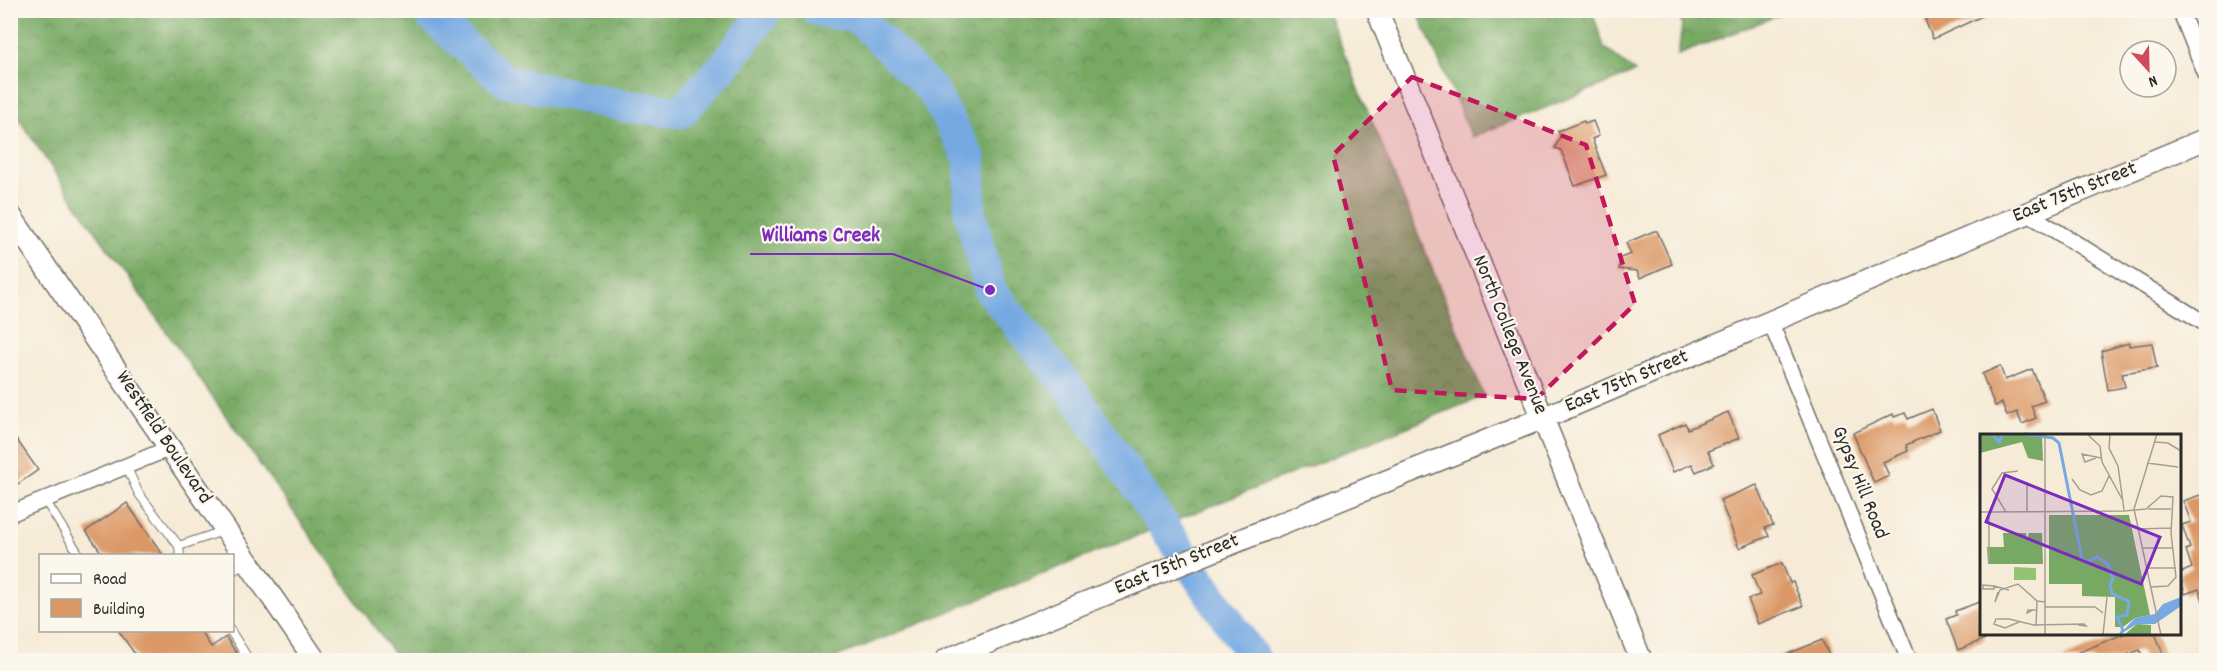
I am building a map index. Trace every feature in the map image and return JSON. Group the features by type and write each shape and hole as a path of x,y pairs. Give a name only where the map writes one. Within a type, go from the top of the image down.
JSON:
{"street":[{"name":"North College Avenue","path":"1377,10 1641,660"},
{"path":"2180,10 2206,75"},
{"name":"East 75th Street","path":"946,660 1543,418 2206,139"},
{"path":"2027,213 2206,324"},
{"name":"Westfield Boulevard","path":"12,221 225,530 240,567 315,660"},
{"name":"Gypsy Hill Road","path":"1770,321 1910,660"},
{"path":"10,514 170,448"}],"lane":[{"path":"126,466 139,494 179,546 180,554"},
{"path":"45,500 79,554"},
{"path":"179,546 225,530"},
{"path":"231,632 249,660"}],"highlighted area":[{"path":"1412,77 1586,145 1635,304 1536,399 1392,390 1333,155"}],"green space":[{"path":"1678,10 1789,11 1678,55 1682,25"},
{"path":"10,11 1327,11 1484,396 829,660 398,660 72,198 11,107"},
{"path":"1417,11 1592,11 1604,47 1635,72 1472,137"}],"building":[{"path":"1947,10 1995,10 1933,39 1925,20"},
{"path":"1584,121 1585,124 1593,121 1599,136 1592,139 1606,175 1575,186 1561,150 1555,148 1560,136 1558,131"},
{"path":"1657,231 1672,264 1640,278 1637,271 1619,269 1620,258 1631,254 1626,243"},
{"path":"2129,343 2129,346 2152,343 2157,368 2122,373 2125,387 2108,390 2101,351"},
{"path":"2000,366 2005,380 2032,369 2045,401 2031,406 2036,418 2022,424 2017,412 2007,416 2002,403 1995,406 1982,374"},
{"path":"1932,409 1940,430 1906,445 1908,451 1883,462 1889,476 1874,483 1853,433 1893,414 1894,417 1905,413 1908,419"},
{"path":"1728,412 1739,438 1708,451 1714,464 1696,472 1692,464 1673,472 1658,435 1685,423 1688,429"},
{"path":"10,430 38,470 18,484 10,473"},
{"path":"1757,485 1773,525 1765,528 1769,536 1739,548 1720,500"},
{"path":"2206,493 2206,603 2204,604 2199,589 2185,594 2181,577 2181,573 2192,568 2186,550 2190,548 2182,525 2191,522 2183,501"},
{"path":"127,503 162,554 102,554 86,531"},
{"path":"1782,563 1803,606 1758,624 1748,599 1760,595 1752,575"},
{"path":"1980,602 1980,635 1983,635 1985,639 1958,650 1946,619 1956,615 1955,611"},
{"path":"119,632 201,632 211,647 226,637 241,660 139,660"},
{"path":"2121,635 2156,635 2164,656 2144,660 2140,650 2114,660 2060,660"},
{"path":"1822,640 1831,660 1773,660"}],"waterway":[{"path":"427,10 432,17 505,81 625,106 681,112 726,63 767,10"},
{"path":"817,10 858,18 932,90 970,159 970,213 990,290 1071,390 1255,660"}],"place":[{"name":"Williams Creek","path":"990,290"}]}
